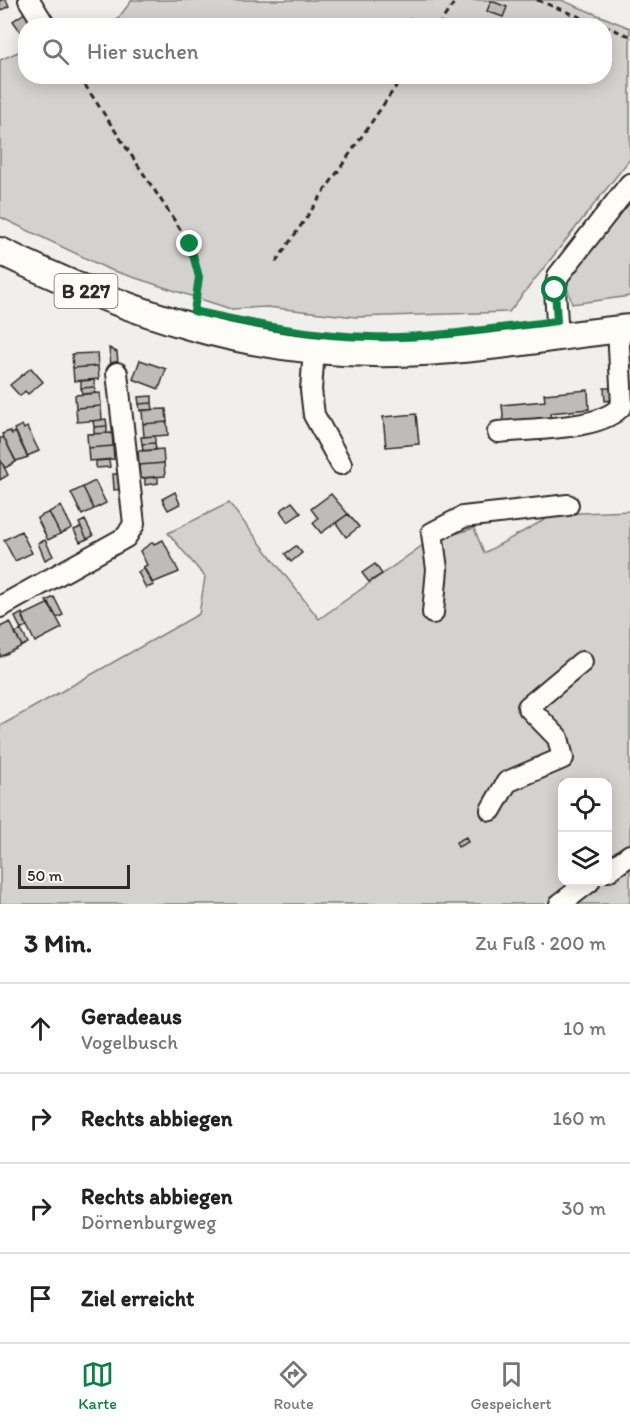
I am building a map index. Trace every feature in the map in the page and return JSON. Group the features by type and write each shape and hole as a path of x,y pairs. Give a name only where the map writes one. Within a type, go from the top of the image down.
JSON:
{"main road":[{"name":"B 227","path":"0,251 110,301 176,324 238,339 314,350 395,353 558,338 624,328"}],"street":[{"path":"29,0 40,18"},
{"path":"558,338 555,290 558,276 630,184"},
{"path":"498,432 592,423 616,413 622,405 624,328"},
{"path":"314,350 311,390 314,415 340,464"},
{"path":"0,607 126,537 134,524 117,372"},
{"path":"433,613 437,569 432,533 463,517 568,505"},
{"path":"491,810 507,782 563,758 558,738 528,707 582,662"},
{"path":"612,868 630,855"},
{"path":"560,904 584,886"}],"path":[{"path":"444,18 456,0"},
{"path":"537,0 583,18"},
{"path":"612,29 630,36"},
{"path":"84,84 190,244 199,277 194,311 176,324"},
{"path":"276,262 398,84"}],"shaded area":[{"path":"132,0 561,0 605,18 118,18"},
{"path":"612,21 630,28 630,159 509,312 356,317 267,307 231,309 108,269 0,217 0,60 18,52 18,84 612,84"},
{"path":"630,199 630,296 572,304 565,280"},
{"path":"229,503 319,619 426,543 474,528 484,553 555,514 630,511 630,904 0,904 0,726 199,614 205,577 168,533"}],"building":[{"path":"0,0 6,0 9,6 0,11"},
{"path":"491,1 507,7 503,17 487,11"},
{"path":"26,12 30,18 18,18 18,28 13,21"},
{"path":"109,348 117,352 118,364 111,365"},
{"path":"97,353 98,366 73,368 72,354"},
{"path":"140,360 166,369 159,389 133,379"},
{"path":"98,366 99,379 74,381 73,368"},
{"path":"31,368 43,382 28,394 25,391 20,396 10,385"},
{"path":"94,380 95,387 81,388 81,381"},
{"path":"95,387 95,393 82,394 81,388"},
{"path":"604,388 611,388 612,400 605,401"},
{"path":"588,390 589,409 550,413 551,420 504,425 502,405 545,401 544,394"},
{"path":"100,393 101,406 76,408 75,395"},
{"path":"152,396 152,403 139,404 138,397"},
{"path":"152,403 153,410 140,411 139,404"},
{"path":"101,406 102,420 77,422 76,408"},
{"path":"166,409 167,422 143,424 142,410"},
{"path":"416,414 419,444 386,447 383,417"},
{"path":"106,419 107,426 94,427 93,421"},
{"path":"167,422 168,435 144,437 143,424"},
{"path":"22,425 24,429 27,427 39,451 27,456 14,429"},
{"path":"107,426 107,433 94,434 94,427"},
{"path":"10,431 12,434 16,432 28,457 16,461 2,434"},
{"path":"112,433 113,446 88,448 87,434"},
{"path":"155,436 155,443 142,444 141,437"},
{"path":"0,438 4,438 16,462 5,468 0,459"},
{"path":"155,443 156,450 143,451 142,444"},
{"path":"113,446 114,459 89,461 88,448"},
{"path":"163,449 164,463 139,465 138,451"},
{"path":"0,459 8,475 0,480"},
{"path":"109,460 110,467 96,468 96,461"},
{"path":"164,463 165,476 140,478 139,465"},
{"path":"113,474 120,474 122,489 114,490"},
{"path":"158,477 158,483 145,485 145,478"},
{"path":"95,481 106,503 94,509 83,487"},
{"path":"83,487 94,509 82,515 71,493"},
{"path":"175,492 180,504 168,510 162,499"},
{"path":"331,494 348,514 321,533 313,523 318,518 311,509"},
{"path":"292,502 301,513 288,522 280,511"},
{"path":"61,506 72,528 60,534 49,512"},
{"path":"49,512 60,534 48,540 37,518"},
{"path":"348,514 359,527 346,537 336,523"},
{"path":"85,520 93,536 87,539 79,523"},
{"path":"81,527 87,539 80,542 74,530"},
{"path":"21,531 32,553 15,561 4,540"},
{"path":"45,540 53,556 45,560 38,543"},
{"path":"163,540 179,572 152,583 143,567 147,565 140,551 153,542 154,544"},
{"path":"296,546 302,553 291,562 285,554"},
{"path":"375,564 382,574 369,582 362,573"},
{"path":"144,568 154,585 146,588 138,572"},
{"path":"54,597 63,615 57,618 46,601"},
{"path":"49,603 62,628 35,642 22,616"},
{"path":"22,613 27,626 21,629 15,617"},
{"path":"10,622 22,646 0,657 0,627"},
{"path":"21,630 28,643 22,646 15,633"},
{"path":"466,837 468,842 458,847 456,842"}],"route":[{"path":"190,244 199,277 194,311 268,327 369,338 439,334 557,321 555,290"}]}
